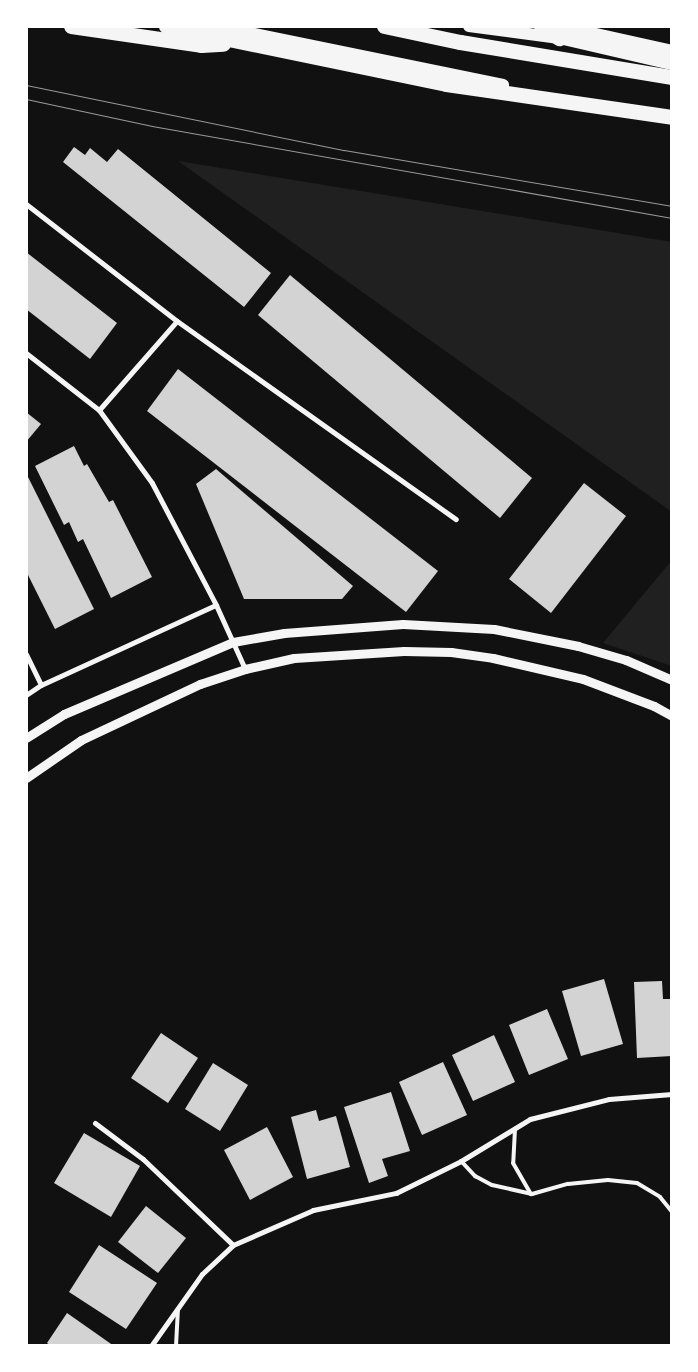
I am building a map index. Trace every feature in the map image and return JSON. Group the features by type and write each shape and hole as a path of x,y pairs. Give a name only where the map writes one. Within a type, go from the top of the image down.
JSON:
{"highway":[{"path":"71,26 201,45 282,41"},
{"path":"166,26 446,84 672,118"},
{"path":"384,26 460,42 672,77"},
{"path":"541,26 557,32 672,52"}],"main road":[{"path":"216,26 490,83 672,118"},
{"path":"469,26 557,32 672,64"},
{"path":"490,83 672,110"}],"street":[{"path":"26,204 177,321 456,519"},
{"path":"99,410 177,321"},
{"path":"26,353 99,410 152,483 216,605 245,669"},
{"path":"26,695 216,605"},
{"path":"26,738 64,714 233,642 284,633 403,624 494,629 578,646 626,660 672,680"},
{"path":"26,778 81,740 200,684 245,669 294,658 404,651 451,652 493,658 584,679 654,706 672,716"},
{"path":"26,654 42,686"},
{"path":"151,1346 202,1274 233,1245 313,1210 396,1193 462,1161 530,1120 609,1099 672,1094"},
{"path":"96,1123 142,1159 233,1245"}],"lane":[{"path":"515,1129 513,1163 532,1194"},
{"path":"462,1161 475,1176 492,1185 532,1194 576,1183 608,1180 637,1183 660,1197 672,1212"},
{"path":"176,1346 178,1309"}],"shaded area":[{"path":"178,161 672,242 672,512"},
{"path":"672,560 672,666 603,643"}],"building":[{"path":"74,147 85,155 90,148 107,162 118,149 271,273 244,307 63,162"},
{"path":"26,252 117,323 90,359 26,309"},
{"path":"290,275 532,478 500,518 258,315"},
{"path":"178,369 438,571 406,612 147,411"},
{"path":"26,412 41,424 26,442"},
{"path":"74,446 84,466 87,464 109,502 113,500 152,577 111,598 83,539 78,542 69,522 64,525 35,466"},
{"path":"216,469 353,586 342,599 244,599 196,484"},
{"path":"26,473 94,609 55,629 26,571"},
{"path":"584,483 626,516 551,613 509,579"},
{"path":"604,979 623,1044 581,1056 562,991"},
{"path":"662,981 663,999 672,999 672,1056 637,1058 634,982"},
{"path":"547,1009 568,1059 529,1075 509,1025"},
{"path":"161,1033 198,1058 168,1103 131,1078"},
{"path":"494,1035 515,1082 473,1101 452,1055"},
{"path":"443,1062 467,1115 422,1135 399,1082"},
{"path":"213,1063 248,1085 220,1131 185,1109"},
{"path":"391,1092 410,1151 382,1159 388,1176 369,1183 344,1107"},
{"path":"316,1110 319,1121 336,1116 350,1167 307,1179 291,1117"},
{"path":"267,1127 293,1177 250,1200 224,1150"},
{"path":"84,1133 140,1166 111,1217 54,1183"},
{"path":"146,1206 186,1238 158,1273 118,1242"},
{"path":"99,1245 157,1283 126,1329 69,1292"},
{"path":"67,1313 114,1346 51,1346 47,1343"}],"tram line":[{"path":"26,85 344,150 672,206"},
{"path":"26,99 152,126 672,218"}]}
